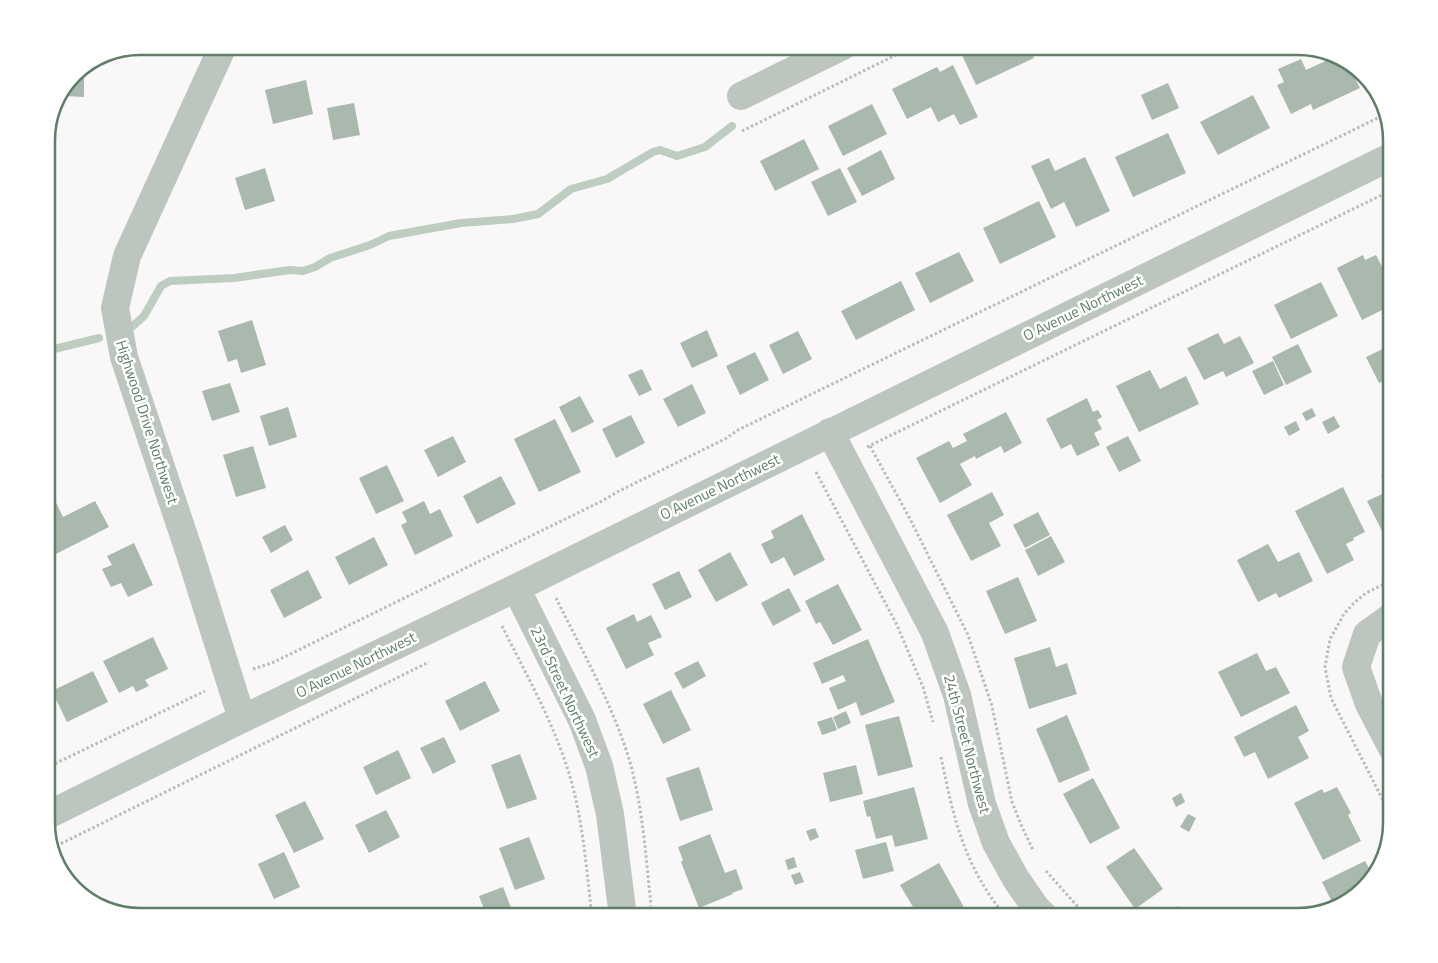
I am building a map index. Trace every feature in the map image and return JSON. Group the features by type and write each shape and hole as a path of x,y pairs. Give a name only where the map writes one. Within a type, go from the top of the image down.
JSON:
{"street":[{"name":"Highwood Drive Northwest","path":"218,55 127,256 115,308 124,357 190,554 242,719"},
{"path":"741,96 825,55"},
{"name":"O Avenue Northwest","path":"55,812 242,719 516,588 1383,160"},
{"name":"24th Street Northwest","path":"830,432 935,633 957,696 982,804 996,843 1016,879 1036,908"},
{"name":"23rd Street Northwest","path":"516,588 582,720 599,766 610,814 622,908"},
{"path":"1383,622 1366,634 1356,667 1369,704 1383,731"}],"path":[{"path":"742,131 896,55"},
{"path":"250,670 272,663 602,501 738,430 1379,117"},
{"path":"864,448 1383,194"},
{"path":"816,472 897,625 923,687 934,726"},
{"path":"510,621 502,626 554,731 568,769 579,813 591,908"},
{"path":"59,845 430,661"},
{"path":"55,764 213,687"},
{"path":"940,748 951,805 966,853 977,875 999,908"}],"building":[{"path":"962,55 1032,55 1034,58 976,85"},
{"path":"1301,59 1306,70 1326,61 1345,69 1354,76 1360,88 1313,110 1311,104 1291,114 1277,85 1284,82 1278,69"},
{"path":"953,65 978,117 960,125 954,114 938,122 931,107 907,119 892,89 937,67 940,72"},
{"path":"84,76 84,97 68,96"},
{"path":"306,80 313,114 273,124 265,90"},
{"path":"1168,83 1179,108 1152,120 1141,95"},
{"path":"1253,95 1270,128 1218,155 1200,122"},
{"path":"354,103 360,135 333,140 327,108"},
{"path":"872,104 887,134 843,156 828,126"},
{"path":"1168,133 1186,173 1133,197 1115,157"},
{"path":"804,139 819,169 775,191 760,161"},
{"path":"881,150 895,179 862,196 847,168"},
{"path":"1085,157 1110,211 1076,227 1064,202 1051,209 1031,166 1049,158 1055,171"},
{"path":"265,168 275,201 245,210 235,178"},
{"path":"840,168 857,202 828,216 811,182"},
{"path":"1039,201 1056,237 1000,264 983,228"},
{"path":"959,252 974,281 930,303 915,273"},
{"path":"1363,255 1365,260 1376,255 1383,269 1383,310 1362,320 1337,268"},
{"path":"901,281 915,310 856,340 841,311"},
{"path":"1321,282 1338,316 1291,339 1274,305"},
{"path":"252,320 266,365 241,373 237,359 228,362 218,331"},
{"path":"707,330 718,356 692,368 680,343"},
{"path":"798,331 812,359 783,374 769,345"},
{"path":"1218,333 1224,344 1240,336 1254,363 1226,377 1223,371 1204,380 1187,348"},
{"path":"1298,344 1312,372 1286,385 1272,357"},
{"path":"1383,349 1383,381 1379,383 1366,357"},
{"path":"755,352 769,380 740,395 726,366"},
{"path":"1273,361 1284,385 1264,395 1252,371"},
{"path":"642,369 652,390 639,396 628,375"},
{"path":"1150,370 1160,389 1186,376 1199,404 1139,432 1116,386"},
{"path":"230,383 240,412 212,421 202,391"},
{"path":"692,384 706,413 678,427 663,399"},
{"path":"580,396 594,422 572,433 559,407"},
{"path":"1087,398 1093,412 1098,410 1102,417 1097,420 1102,429 1094,433 1100,445 1077,456 1071,444 1061,449 1046,419"},
{"path":"288,407 297,437 269,446 260,416"},
{"path":"1312,408 1316,416 1306,421 1302,413"},
{"path":"1006,412 1022,443 1004,453 1001,446 976,459 975,456 960,464 972,485 940,503 916,458 949,441 953,448 967,441 963,434"},
{"path":"631,415 645,443 616,458 602,429"},
{"path":"1334,416 1340,427 1328,434 1322,422"},
{"path":"555,419 581,472 539,492 514,439"},
{"path":"1296,421 1300,430 1289,436 1284,427"},
{"path":"453,436 466,462 438,477 424,450"},
{"path":"1128,436 1141,461 1119,472 1106,447"},
{"path":"253,446 266,488 236,497 223,455"},
{"path":"387,465 404,501 376,514 359,478"},
{"path":"501,476 516,504 477,524 463,496"},
{"path":"1343,487 1365,532 1346,544 1354,560 1327,574 1295,511"},
{"path":"992,492 1004,515 989,523 1001,546 971,561 947,515"},
{"path":"1383,494 1383,533 1367,501"},
{"path":"55,500 63,517 95,501 109,527 55,554"},
{"path":"424,501 430,514 440,509 453,536 415,555 401,525 407,522 402,512"},
{"path":"1038,512 1050,535 1025,548 1013,525"},
{"path":"802,514 825,560 794,576 784,557 771,564 761,544 774,538 771,531"},
{"path":"285,525 293,540 271,553 262,537"},
{"path":"1051,536 1065,562 1038,576 1025,550"},
{"path":"374,537 388,565 349,585 335,557"},
{"path":"134,543 153,585 128,597 121,583 111,587 102,569 112,565 107,556"},
{"path":"1268,544 1278,562 1299,552 1313,581 1279,598 1276,593 1258,602 1237,560"},
{"path":"730,552 748,585 716,602 698,570"},
{"path":"308,570 322,598 284,618 270,590"},
{"path":"679,571 692,597 665,610 652,584"},
{"path":"1018,577 1037,621 1005,634 986,591"},
{"path":"838,584 862,630 833,645 820,622 816,624 805,601"},
{"path":"789,588 801,611 773,626 761,603"},
{"path":"634,614 637,622 651,615 662,637 648,643 654,655 626,669 606,628"},
{"path":"153,637 168,669 145,680 149,686 136,692 133,686 119,693 103,661"},
{"path":"868,639 895,702 861,716 856,702 838,710 829,688 846,681 843,675 822,684 813,663"},
{"path":"1050,647 1056,667 1067,663 1077,694 1029,709 1014,658"},
{"path":"1257,653 1266,671 1276,667 1290,693 1241,717 1218,672"},
{"path":"698,661 706,676 683,689 674,673"},
{"path":"93,671 108,702 67,722 55,697 55,690"},
{"path":"485,681 500,711 460,731 445,701"},
{"path":"671,690 691,730 663,744 643,704"},
{"path":"1296,705 1309,731 1298,737 1309,758 1268,779 1255,752 1244,757 1234,737"},
{"path":"846,711 851,723 838,729 833,717"},
{"path":"1067,715 1090,770 1059,783 1036,729"},
{"path":"899,716 913,767 878,776 865,725"},
{"path":"832,717 837,730 822,735 817,722"},
{"path":"444,737 456,762 433,774 420,748"},
{"path":"398,750 411,778 376,795 363,767"},
{"path":"520,754 537,799 507,809 491,765"},
{"path":"856,765 863,794 830,802 823,773"},
{"path":"699,767 713,810 680,821 666,778"},
{"path":"1093,778 1120,828 1090,844 1063,794"},
{"path":"914,787 928,839 895,847 892,835 876,839 870,816 867,817 863,801"},
{"path":"1337,787 1351,813 1348,815 1361,841 1323,860 1294,803 1322,789 1324,793"},
{"path":"1181,793 1185,802 1176,807 1172,798"},
{"path":"305,801 324,839 294,853 275,815"},
{"path":"386,810 400,837 369,853 355,825"},
{"path":"1188,814 1196,818 1189,832 1180,827"},
{"path":"815,828 819,837 810,841 806,831"},
{"path":"710,834 725,873 736,869 743,889 699,908 681,862 683,860 678,847"},
{"path":"529,837 545,879 515,890 499,848"},
{"path":"886,842 894,871 863,879 855,850"},
{"path":"1134,848 1163,889 1134,908 1106,867"},
{"path":"284,852 300,887 274,899 258,864"},
{"path":"794,857 797,867 788,870 785,860"},
{"path":"1365,861 1370,869 1354,887 1331,900 1322,882"},
{"path":"939,863 964,908 914,908 900,885"},
{"path":"800,872 804,882 795,885 791,875"},
{"path":"503,887 511,908 484,908 479,896"}],"waterway":[{"path":"133,326 144,316 161,286 170,281 234,278 290,270 303,271 315,267 330,258 370,245 389,236 461,223 513,219 538,214 571,189 607,179 653,152 660,150 677,156 705,147 732,126"},
{"path":"55,349 99,338"}]}
